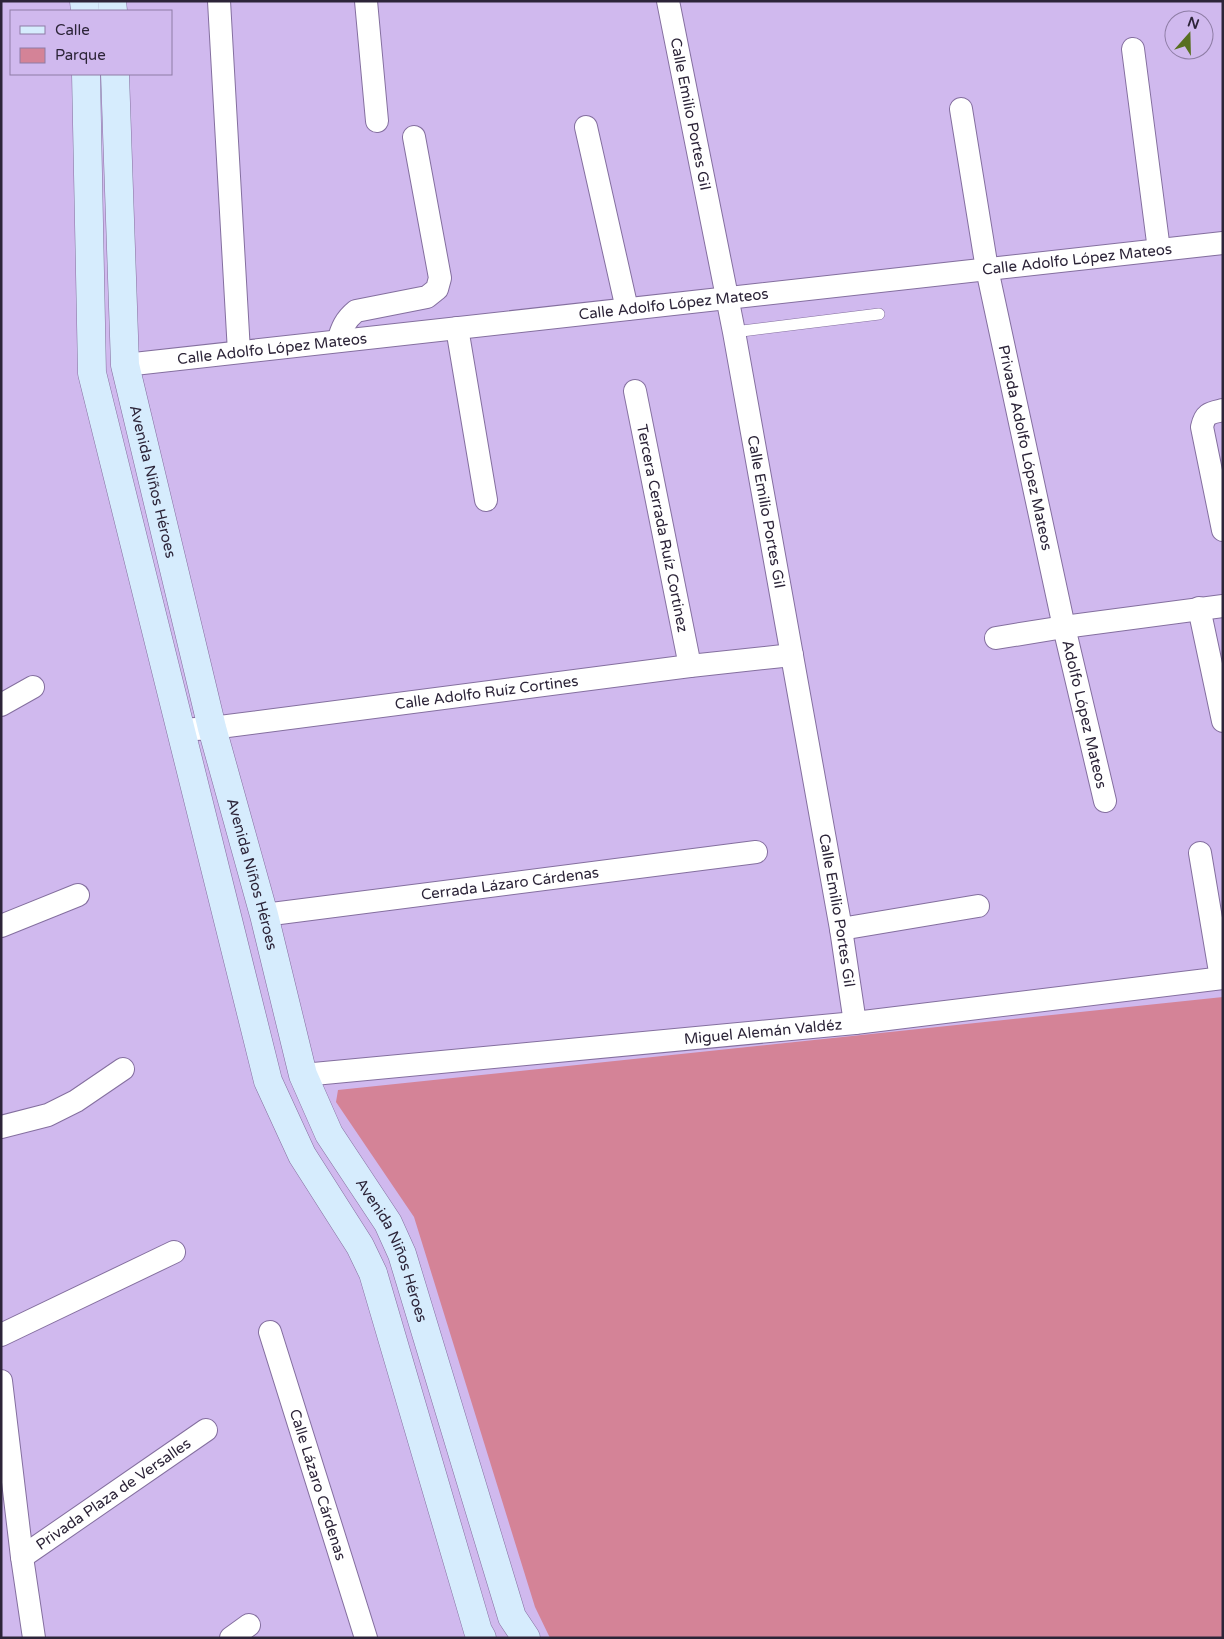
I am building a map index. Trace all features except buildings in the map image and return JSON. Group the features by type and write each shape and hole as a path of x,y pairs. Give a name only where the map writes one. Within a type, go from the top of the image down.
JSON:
{"main road":[{"name":"Avenida Niños Héroes","path":"86,75 92,373 268,1081 302,1155 360,1246 373,1273 478,1631 482,1638"},
{"name":"Avenida Niños Héroes","path":"115,75 125,365 212,728 264,915 303,1075 329,1134 388,1223 402,1254 512,1617 526,1638"}],"street":[{"path":"219,1 239,352"},
{"path":"366,1 377,121"},
{"name":"Calle Emilio Portes Gil","path":"668,1 734,332 841,929 855,1023"},
{"path":"1133,49 1159,250"},
{"name":"Privada Adolfo López Mateos","path":"960,109 987,269 1064,627"},
{"path":"586,127 627,309"},
{"path":"338,341 344,323 356,311 427,297 440,284 414,137"},
{"name":"Calle Adolfo López Mateos","path":"125,365 1223,243"},
{"path":"458,328 486,500"},
{"name":"Tercera Cerrada Ruíz Cortinez","path":"636,391 690,666"},
{"path":"1223,410 1210,413 1204,418 1202,426 1223,530"},
{"path":"996,638 1223,606"},
{"path":"1199,608 1223,721"},
{"name":"Adolfo López Mateos","path":"1064,627 1105,802"},
{"name":"Calle Adolfo Ruíz Cortines","path":"180,730 212,728 690,666 792,655"},
{"path":"1,705 33,687"},
{"name":"Cerrada Lázaro Cárdenas","path":"264,915 756,852"},
{"path":"1200,853 1222,978"},
{"path":"1,926 78,895"},
{"path":"841,929 978,906"},
{"name":"Miguel Alemán Valdéz","path":"303,1075 855,1023 1222,978"},
{"path":"1,1127 48,1115 76,1101 123,1069"},
{"path":"1,1335 174,1252"},
{"name":"Calle Lázaro Cárdenas","path":"270,1332 366,1638"},
{"path":"1,1381 34,1638"},
{"name":"Privada Plaza de Versalles","path":"22,1556 206,1430"}],"lane":[{"path":"734,332 879,314"}],"green space":[{"path":"1223,997 1223,1638 550,1638 535,1607 414,1217 336,1102 338,1090"}]}
